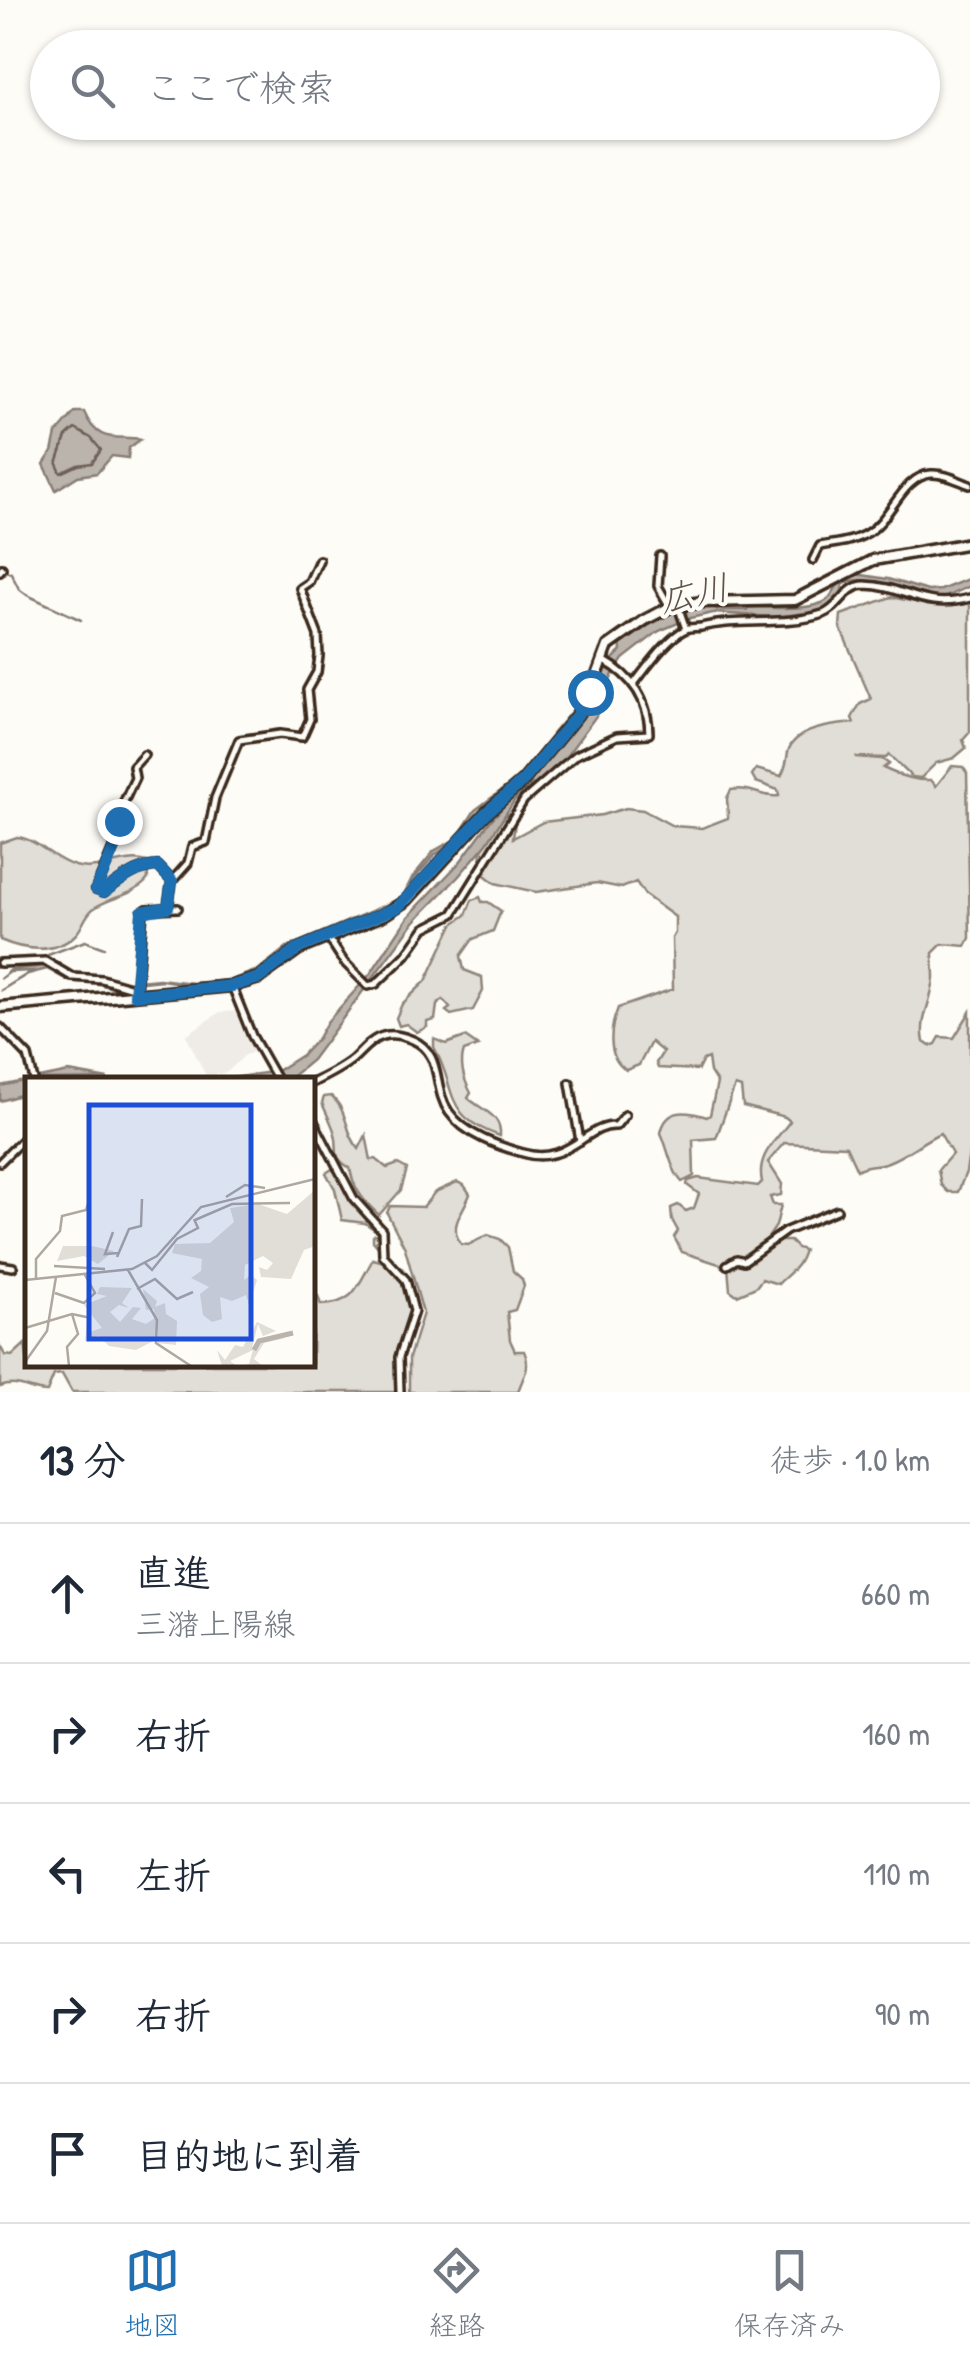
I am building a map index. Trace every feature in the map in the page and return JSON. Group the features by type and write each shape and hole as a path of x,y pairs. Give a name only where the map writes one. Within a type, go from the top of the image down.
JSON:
{"main road":[{"path":"0,1008 136,988 232,986 259,978 287,956 385,914 407,900 486,813 523,781 577,715 614,640 676,608 719,601 795,600 874,560 970,544"}],"street":[{"path":"813,560 820,546 870,532 919,478 933,474 970,486"},
{"path":"660,556 658,586 676,608 684,626"},
{"path":"168,907 172,881 188,863 192,847 206,842 214,798 240,740 280,734 302,737 310,719 308,690 318,666 318,635 300,588 309,582 319,560"},
{"path":"633,685 684,626 728,621 795,621 836,607 850,589 864,585 931,602 970,598"},
{"path":"328,936 361,980 368,986 376,984 406,955 424,928 453,914 524,800 576,756 618,736 649,734 647,706 619,669 604,661"},
{"path":"144,754 133,767 136,776 121,808 119,834 96,889 104,892 136,868 145,866 158,866 172,881"},
{"path":"0,963 45,961 72,977 136,988 142,912 178,908"},
{"path":"232,986 274,1077"},
{"path":"0,1027 28,1056 34,1077"},
{"path":"315,1081 350,1062 380,1036 402,1036 430,1051 437,1085 450,1114 476,1135 537,1156 559,1153 606,1125 616,1126 624,1115"},
{"path":"570,1083 580,1141"},
{"path":"315,1124 354,1199 382,1230 383,1255 406,1280 414,1311 400,1357 400,1392"},
{"path":"0,1162 25,1137"},
{"path":"726,1265 744,1261 792,1227 837,1210"},
{"path":"0,1265 14,1267"}],"shaded area":[{"path":"891,597 934,606 970,602 970,732 963,740 966,748 954,758 936,763 921,778 912,777 889,755 855,757 882,759 889,764 883,768 919,780 931,780 936,786 952,766 963,767 967,773 970,938 966,946 942,944 933,953 934,978 923,1033 924,1042 930,1046 940,1037 954,1038 970,1012 970,1147 966,1172 958,1192 948,1192 941,1185 938,1170 952,1154 940,1133 895,1159 857,1170 846,1146 784,1143 768,1162 782,1184 781,1195 770,1197 773,1205 781,1205 776,1226 763,1245 768,1248 778,1241 790,1241 804,1250 797,1266 778,1284 762,1279 756,1287 737,1295 730,1290 728,1267 682,1252 674,1237 678,1231 671,1208 694,1208 699,1194 687,1185 698,1178 758,1186 765,1156 790,1121 743,1106 741,1088 735,1086 716,1138 693,1140 694,1176 682,1182 661,1133 672,1115 710,1115 717,1083 708,1058 698,1070 658,1068 656,1063 663,1052 651,1042 639,1065 626,1070 613,1050 613,1024 618,1008 673,989 675,917 645,895 636,882 622,888 597,883 536,892 495,883 481,872 481,855 490,834 507,814 516,814 513,838 543,822 626,808 643,810 673,826 702,828 728,818 727,798 731,790 779,796 778,790 756,782 752,775 756,769 781,776 788,752 798,738 816,729 854,723 852,718 860,704 871,699 840,627 841,615"},
{"path":"17,837 84,868 147,862 148,879 136,889 93,909 75,935 58,946 39,949 9,943 0,940 0,843"},
{"path":"480,897 482,902 501,911 493,931 473,939 461,956 464,970 482,977 483,991 473,1010 451,1015 443,1000 437,1005 435,1020 427,1022 427,1027 417,1032 406,1024 399,1026 396,1018 402,1004 426,981 453,924 466,915 472,900"},
{"path":"238,1011 256,1051 245,1055 226,1073 206,1076 186,1035 220,1012"},
{"path":"465,1037 478,1046 464,1051 463,1056 463,1072 471,1093 468,1098 495,1118 500,1136 481,1128 460,1111 434,1047 434,1039 446,1044"},
{"path":"331,1096 341,1108 359,1149 366,1135 371,1160 376,1159 387,1168 398,1164 407,1169 401,1190 379,1215 360,1194 350,1168 338,1156 335,1134 322,1103 324,1097"},
{"path":"332,1169 380,1224 385,1246 378,1247 373,1236 378,1232 365,1223 342,1220 335,1189 326,1173"},
{"path":"457,1182 470,1194 456,1225 461,1244 468,1245 488,1235 500,1239 508,1247 513,1271 522,1279 524,1286 515,1310 507,1312 510,1340 515,1351 524,1351 527,1362 518,1392 409,1392 409,1358 423,1313 405,1248 387,1213 390,1206 423,1207 435,1192"},
{"path":"373,1259 398,1271 409,1292 409,1317 395,1392 72,1392 62,1374 54,1375 47,1392 13,1385 0,1387 0,1346 5,1355 12,1356 25,1344 25,1367 315,1367 315,1295 321,1305 332,1304 348,1297"}],"water":[{"path":"75,412 84,412 102,434 141,439 129,448 128,458 112,456 97,473 78,476 56,490 44,464 56,434"},
{"path":"849,573 928,591 970,578 970,586 948,596 946,601 864,580 853,581 843,585 840,600 827,610 776,617 713,613 659,631 623,659 596,716 565,758 537,788 532,784 514,801 487,843 414,922 312,1060 291,1077 238,1077 277,1071 302,1055 318,1038 327,1022 371,973 408,917 460,862 557,740 580,720 611,647 615,648 611,661 621,651 620,641 616,641 657,616 708,604 718,610 814,605 826,601"},
{"path":"506,787 476,814 458,839 435,855 413,880 409,894 386,910 287,949 260,971 230,982 192,985 162,980 112,985 130,991 171,988 128,993 99,984 69,981 47,969 28,974 0,991 32,971 10,972 0,979 11,970 43,966 70,979 108,984 159,979 193,983 231,980 258,970 287,947 402,898 412,878 434,851 457,838 475,810"},
{"path":"69,1072 97,1077 45,1077"},
{"path":"25,1081 25,1094 0,1101 0,1086"}],"waterway":[{"path":"6,571 27,595 81,620"},
{"path":"552,734 581,700 600,649"},
{"path":"148,906 165,905"},
{"path":"31,959 85,941 104,948"}],"route":[{"path":"119,821 113,854 96,889 104,892 136,868 145,866 158,866 172,881 168,907 142,912 135,995 232,986 259,978 299,948 385,914 407,900 486,813 523,781 577,715 590,692"}],"water label":[{"name":"広川","path":"694,593"}]}
